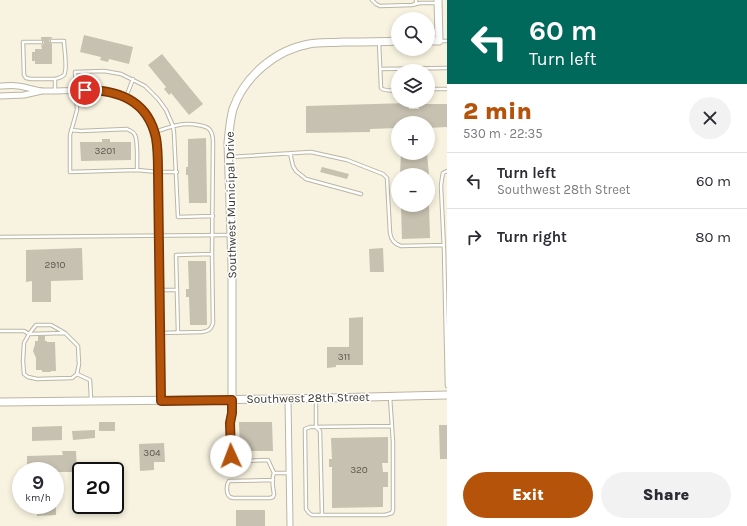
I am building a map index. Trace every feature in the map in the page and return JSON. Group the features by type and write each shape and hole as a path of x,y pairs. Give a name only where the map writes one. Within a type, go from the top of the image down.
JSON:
{"street":[{"path":"435,41 439,41 438,2"},
{"name":"Southwest Municipal Drive","path":"232,400 231,235 228,143 233,110 250,79 261,68 284,52 308,44 391,42"},
{"path":"0,86 19,86 43,91 104,91 118,94 126,97 141,108 149,119 154,132 157,147 161,401"},
{"path":"0,96 24,95 43,91"},
{"name":"Southwest 28th Street","path":"0,402 232,400 447,395"},
{"path":"288,399 290,526"}],"lane":[{"path":"372,0 380,6 412,5 438,2"},
{"path":"41,42 23,42 24,75 26,78 55,79 63,76 66,71 64,41 52,41"},
{"path":"439,41 447,41"},
{"path":"379,42 381,88 383,90 391,90"},
{"path":"380,69 447,68"},
{"path":"177,172 137,170 70,172 71,130 77,110 75,72 104,71 121,74 145,86 158,99 166,110 173,126 176,143 177,172 178,217 213,216"},
{"path":"55,79 55,91"},
{"path":"126,97 133,80"},
{"path":"435,89 447,89"},
{"path":"154,132 185,123 205,126 210,130 212,135 212,328 208,331 202,332 160,333"},
{"path":"71,130 127,129 132,131 135,135 136,142 137,170"},
{"path":"229,156 311,152 347,160 384,174 388,178 390,233 394,242 401,246 444,245"},
{"path":"290,153 293,166 296,171 306,179 361,194"},
{"path":"447,171 443,173 441,186 444,245 447,386"},
{"path":"0,237 231,235"},
{"path":"178,333 176,255 212,254"},
{"path":"160,290 177,290"},
{"path":"36,325 51,325 65,333 78,346 79,364 77,374 72,378 28,378 24,374 23,361 24,343 29,334 36,325"},
{"path":"0,332 24,331 29,334 65,333"},
{"path":"77,374 90,380 91,402"},
{"path":"390,397 392,426 393,442 392,513 385,515 312,515 309,513 306,509 305,428 392,426"},
{"path":"316,398 316,427 320,431 322,515"},
{"path":"232,400 230,423 232,459 237,462 268,460 274,473 274,494 270,498 230,498 227,493 227,485 229,481 273,480"},
{"path":"274,473 289,472"}],"building":[{"path":"84,35 133,47 129,64 109,59 108,62 100,60 101,57 80,52"},
{"path":"41,37 52,37 49,41 52,44 52,64 35,64 35,61 32,61 32,52 35,52 35,49 42,49 41,45 44,42"},
{"path":"162,54 203,104 189,115 171,93 169,95 164,89 166,87 148,65"},
{"path":"391,104 391,108 419,109 435,108 435,104 447,104 447,127 435,128 435,116 391,116 391,128 370,129 370,132 306,133 306,106"},
{"path":"206,138 207,203 189,203 188,175 186,175 186,167 188,167 188,139"},
{"path":"102,139 110,139 110,142 131,142 131,160 81,161 80,142 102,142"},
{"path":"401,160 428,160 428,168 400,168"},
{"path":"322,167 349,174 347,179 320,172"},
{"path":"401,212 429,212 430,238 402,239"},
{"path":"82,248 83,280 51,281 51,302 32,302 32,281 26,282 26,250"},
{"path":"383,248 384,272 370,272 369,249"},
{"path":"188,261 206,261 207,325 190,325 189,297 186,297 186,289 189,289"},
{"path":"363,317 363,365 336,365 336,367 327,368 327,347 349,347 349,318"},
{"path":"38,336 45,336 45,341 47,342 55,342 56,371 42,372 42,370 36,370 36,358 33,351 35,341 38,341"},
{"path":"99,422 115,422 115,431 99,431"},
{"path":"239,422 272,422 273,451 240,451"},
{"path":"439,425 447,425 447,459 440,459"},
{"path":"62,426 62,440 32,441 32,427"},
{"path":"95,430 95,438 73,440 72,431"},
{"path":"388,437 388,463 382,463 383,472 388,472 388,487 383,487 383,507 332,508 332,467 329,467 329,459 332,459 331,438"},
{"path":"164,443 165,462 154,462 154,470 140,471 139,444"},
{"path":"62,451 76,451 77,462 72,462 72,472 64,472 64,462 27,462 27,456 63,455"},
{"path":"236,510 265,510 265,526 236,526"},
{"path":"37,514 56,514 56,515 37,516"}],"route":[{"path":"85,90 104,91 129,98 141,108 153,127 156,136 158,172 161,401 232,400 230,423 231,456"}]}
